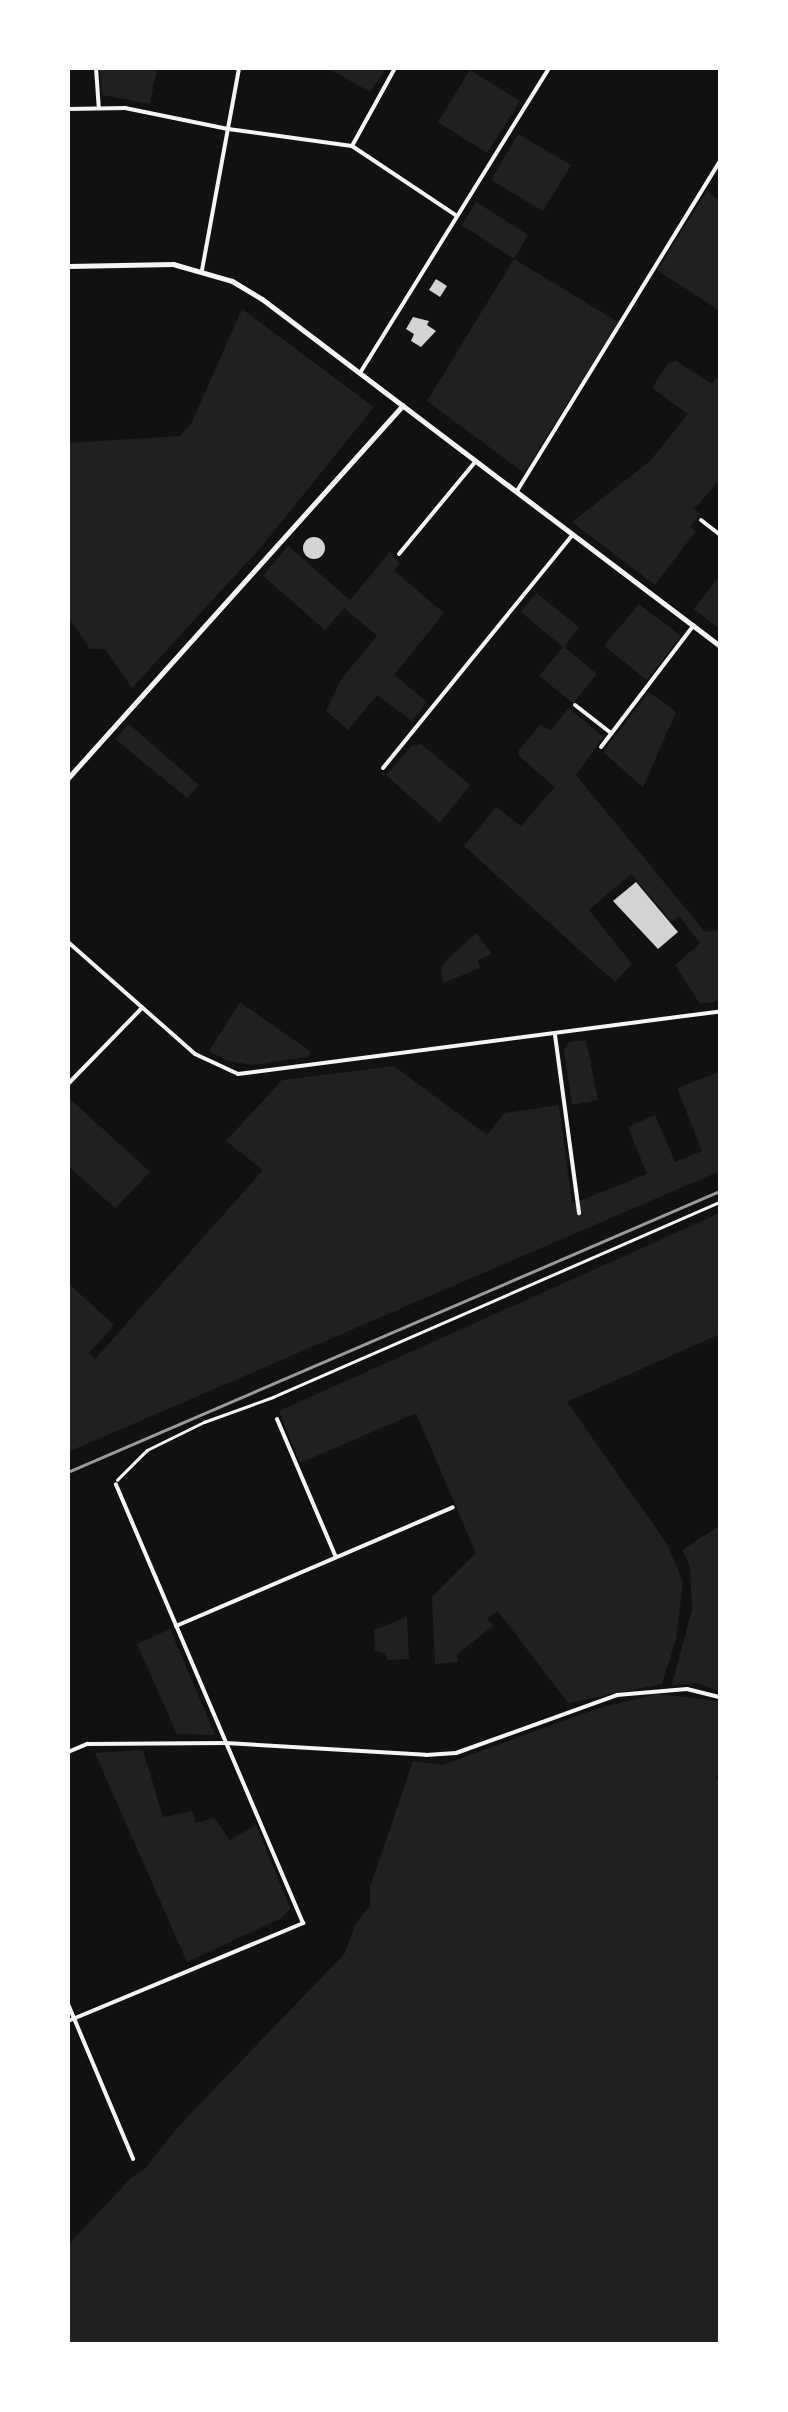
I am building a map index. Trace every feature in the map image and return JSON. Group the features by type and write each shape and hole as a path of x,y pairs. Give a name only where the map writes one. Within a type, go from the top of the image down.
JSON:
{"street":[{"path":"96,68 99,108"},
{"path":"202,270 239,68"},
{"path":"352,146 395,68"},
{"path":"360,373 550,68"},
{"path":"68,109 99,108 193,118 228,129 352,146 457,216"},
{"path":"517,491 720,161"},
{"path":"68,266 136,261 202,270 262,299 720,646"},
{"path":"68,778 403,405"},
{"path":"399,554 476,461"},
{"path":"700,520 720,535"},
{"path":"383,768 573,534"},
{"path":"601,747 694,626"},
{"path":"575,705 611,734"},
{"path":"68,942 195,1054 238,1074 720,1011"},
{"path":"68,1084 142,1008"},
{"path":"555,1035 580,1213"},
{"path":"277,1419 336,1558"},
{"path":"71,2020 302,1924 116,1484"},
{"path":"176,1626 453,1507"},
{"path":"68,1752 87,1744 226,1743 426,1755 456,1752 617,1695 687,1689 720,1697"},
{"path":"68,2004 71,2020 132,2160"}],"path":[{"path":"116,1484 118,1475 147,1450 204,1422 272,1397 720,1202"}],"shaded area":[{"path":"100,68 157,68 150,104 102,95"},
{"path":"327,68 386,68 370,92"},
{"path":"470,70 520,101 487,153 438,122"},
{"path":"518,134 571,165 543,211 491,180"},
{"path":"707,191 720,201 720,311 657,270"},
{"path":"476,202 528,235 514,259 462,225"},
{"path":"514,259 618,322 524,473 427,401"},
{"path":"242,309 374,407 262,546 132,688 105,649 90,649 68,616 68,443 180,436 191,424"},
{"path":"676,361 712,384 720,374 720,479 694,509 700,514 690,527 696,531 655,585 572,522 650,461 688,414 652,388 668,363"},
{"path":"288,546 350,600 390,552 399,563 394,571 444,613 394,675 427,702 412,721 377,695 348,730 326,711 342,678 377,636 344,608 325,630 263,576"},
{"path":"720,575 720,629 694,609"},
{"path":"536,593 579,627 564,647 597,674 573,703 539,676 563,647 521,612"},
{"path":"639,604 681,636 647,680 604,646"},
{"path":"649,692 676,712 643,787 603,752"},
{"path":"569,708 603,737 576,775 705,932 720,930 720,1001 700,1004 675,965 700,943 679,916 672,922 631,874 589,910 632,964 615,982 464,846 496,807 521,826 555,787 519,756 519,750 541,724 550,731"},
{"path":"129,724 199,785 187,798 115,739"},
{"path":"421,744 470,785 440,823 386,775 412,746"},
{"path":"476,933 492,954 478,960 480,968 443,983 441,969 446,961"},
{"path":"240,1002 311,1052 307,1057 252,1065 228,1061 209,1051"},
{"path":"586,1040 598,1100 572,1105 564,1050 569,1042"},
{"path":"394,1066 487,1135 504,1113 559,1105 572,1204 647,1174 628,1127 655,1115 675,1162 702,1151 677,1088 720,1072 720,1171 68,1452 68,1283 114,1325 89,1353 95,1359 263,1170 226,1141 282,1080"},
{"path":"68,1097 150,1172 115,1208 68,1166"},
{"path":"720,1213 720,1334 567,1402 667,1544 683,1582 676,1639 662,1684 568,1703 498,1611 487,1618 493,1626 457,1654 458,1662 435,1664 432,1597 476,1553 416,1413 300,1463 279,1411"},
{"path":"720,1525 720,1691 697,1683 672,1685 692,1609 690,1567 682,1550"},
{"path":"407,1617 409,1659 388,1660 384,1653 375,1651 374,1630"},
{"path":"170,1629 215,1735 177,1734 137,1644"},
{"path":"657,1694 720,1701 720,1773 716,1777 720,1782 720,2344 68,2344 68,2245 132,2177 144,2170 176,2129 345,1953 355,1925 370,1906 370,1887 413,1761 443,1765 596,1709"},
{"path":"143,1750 163,1817 192,1811 196,1823 214,1818 230,1840 256,1825 290,1908 282,1918 187,1962 95,1753"}],"building":[{"path":"436,279 447,286 440,297 429,290"},
{"path":"413,317 429,321 427,325 436,331 421,347 411,341 414,334 406,329"},
{"path":"314,537 325,548 314,559 303,548"},
{"path":"636,882 678,932 658,949 613,901"}],"railway":[{"path":"68,1472 720,1191"}]}
